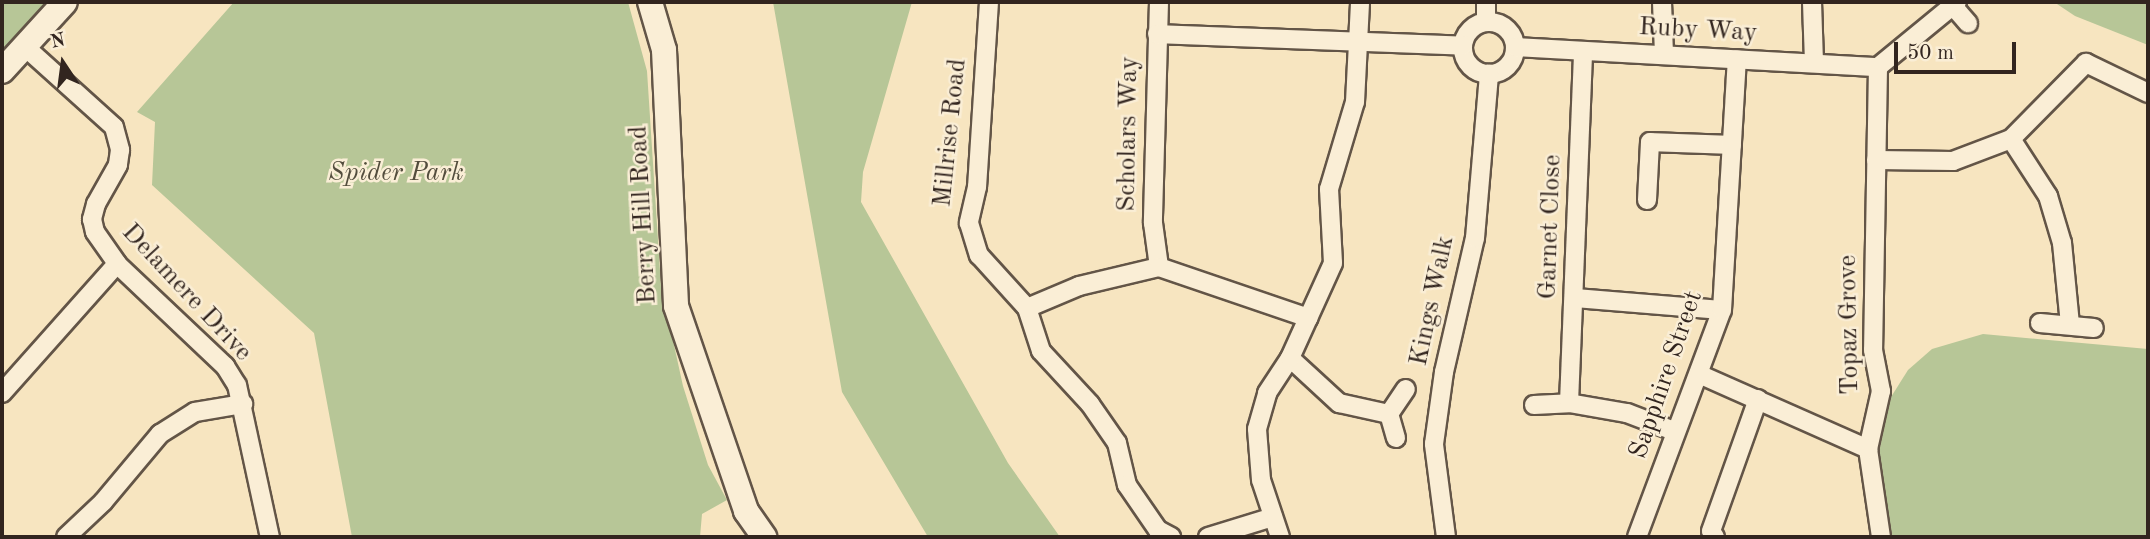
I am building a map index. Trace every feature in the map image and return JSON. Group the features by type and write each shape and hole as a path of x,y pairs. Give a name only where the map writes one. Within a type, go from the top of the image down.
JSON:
{"street":[{"path":"2,71 65,2"},
{"name":"Berry Hill Road","path":"650,2 664,50 676,306 746,511 764,537"},
{"name":"Millrise Road","path":"989,2 977,187 969,223 979,255 1027,308 1041,351 1090,404 1117,443 1127,485 1157,530 1171,537"},
{"name":"Scholars Way","path":"1159,2 1153,223 1159,267"},
{"path":"1280,537 1256,453 1257,429 1268,393 1290,358 1333,263 1329,189 1355,102 1360,2"},
{"path":"1486,2 1486,22"},
{"path":"1662,2 1664,55"},
{"path":"1812,2 1814,63"},
{"path":"1878,67 1955,4 1968,23"},
{"path":"1486,22 1509,31 1516,47 1505,69 1489,74 1473,69 1462,46 1470,30 1486,22"},
{"path":"1157,34 1462,46"},
{"name":"Delamere Drive","path":"23,45 114,127 120,150 118,165 92,219 106,252 225,366 243,404 270,537"},
{"name":"Ruby Way","path":"1516,47 1583,53 1878,67"},
{"name":"Garnet Close","path":"1569,403 1583,53"},
{"name":"Sapphire Street","path":"1637,537 1674,431 1701,374 1722,310 1737,59"},
{"path":"1876,160 1953,161 2011,139 2086,63 2148,93"},
{"name":"Topaz Grove","path":"1878,67 1873,350 1881,391 1868,449 1881,537"},
{"name":"Kings Walk","path":"1446,537 1434,444 1444,372 1475,238 1489,74"},
{"path":"2011,139 2048,195 2063,243 2070,326"},
{"path":"1647,200 1650,142 1732,145"},
{"path":"2,393 117,264"},
{"path":"1027,308 1079,286 1159,267 1309,318"},
{"path":"1575,298 1722,310"},
{"path":"2040,323 2094,328"},
{"path":"1290,358 1339,403 1388,414"},
{"path":"1701,374 1868,449"},
{"path":"1388,414 1406,389"},
{"path":"1714,537 1711,531 1758,399"},
{"path":"1534,405 1569,403 1627,413 1674,431"},
{"path":"66,537 96,510 160,433 195,412 243,404"},
{"path":"1388,414 1396,438"},
{"path":"1208,537 1273,517"}],"green space":[{"path":"2,2 46,2 2,50"},
{"name":"Spider Park","path":"234,2 628,2 647,71 661,286 683,386 708,465 727,500 702,514 700,537 352,537 314,333 152,185 155,122 137,112"},
{"path":"773,2 912,2 863,172 861,202 1008,463 1060,537 928,537 842,392"},
{"path":"2054,2 2148,2 2148,45 2075,16"},
{"path":"1983,334 2148,349 2148,537 1892,537 1879,451 1891,397 1908,370 1932,349"}]}
